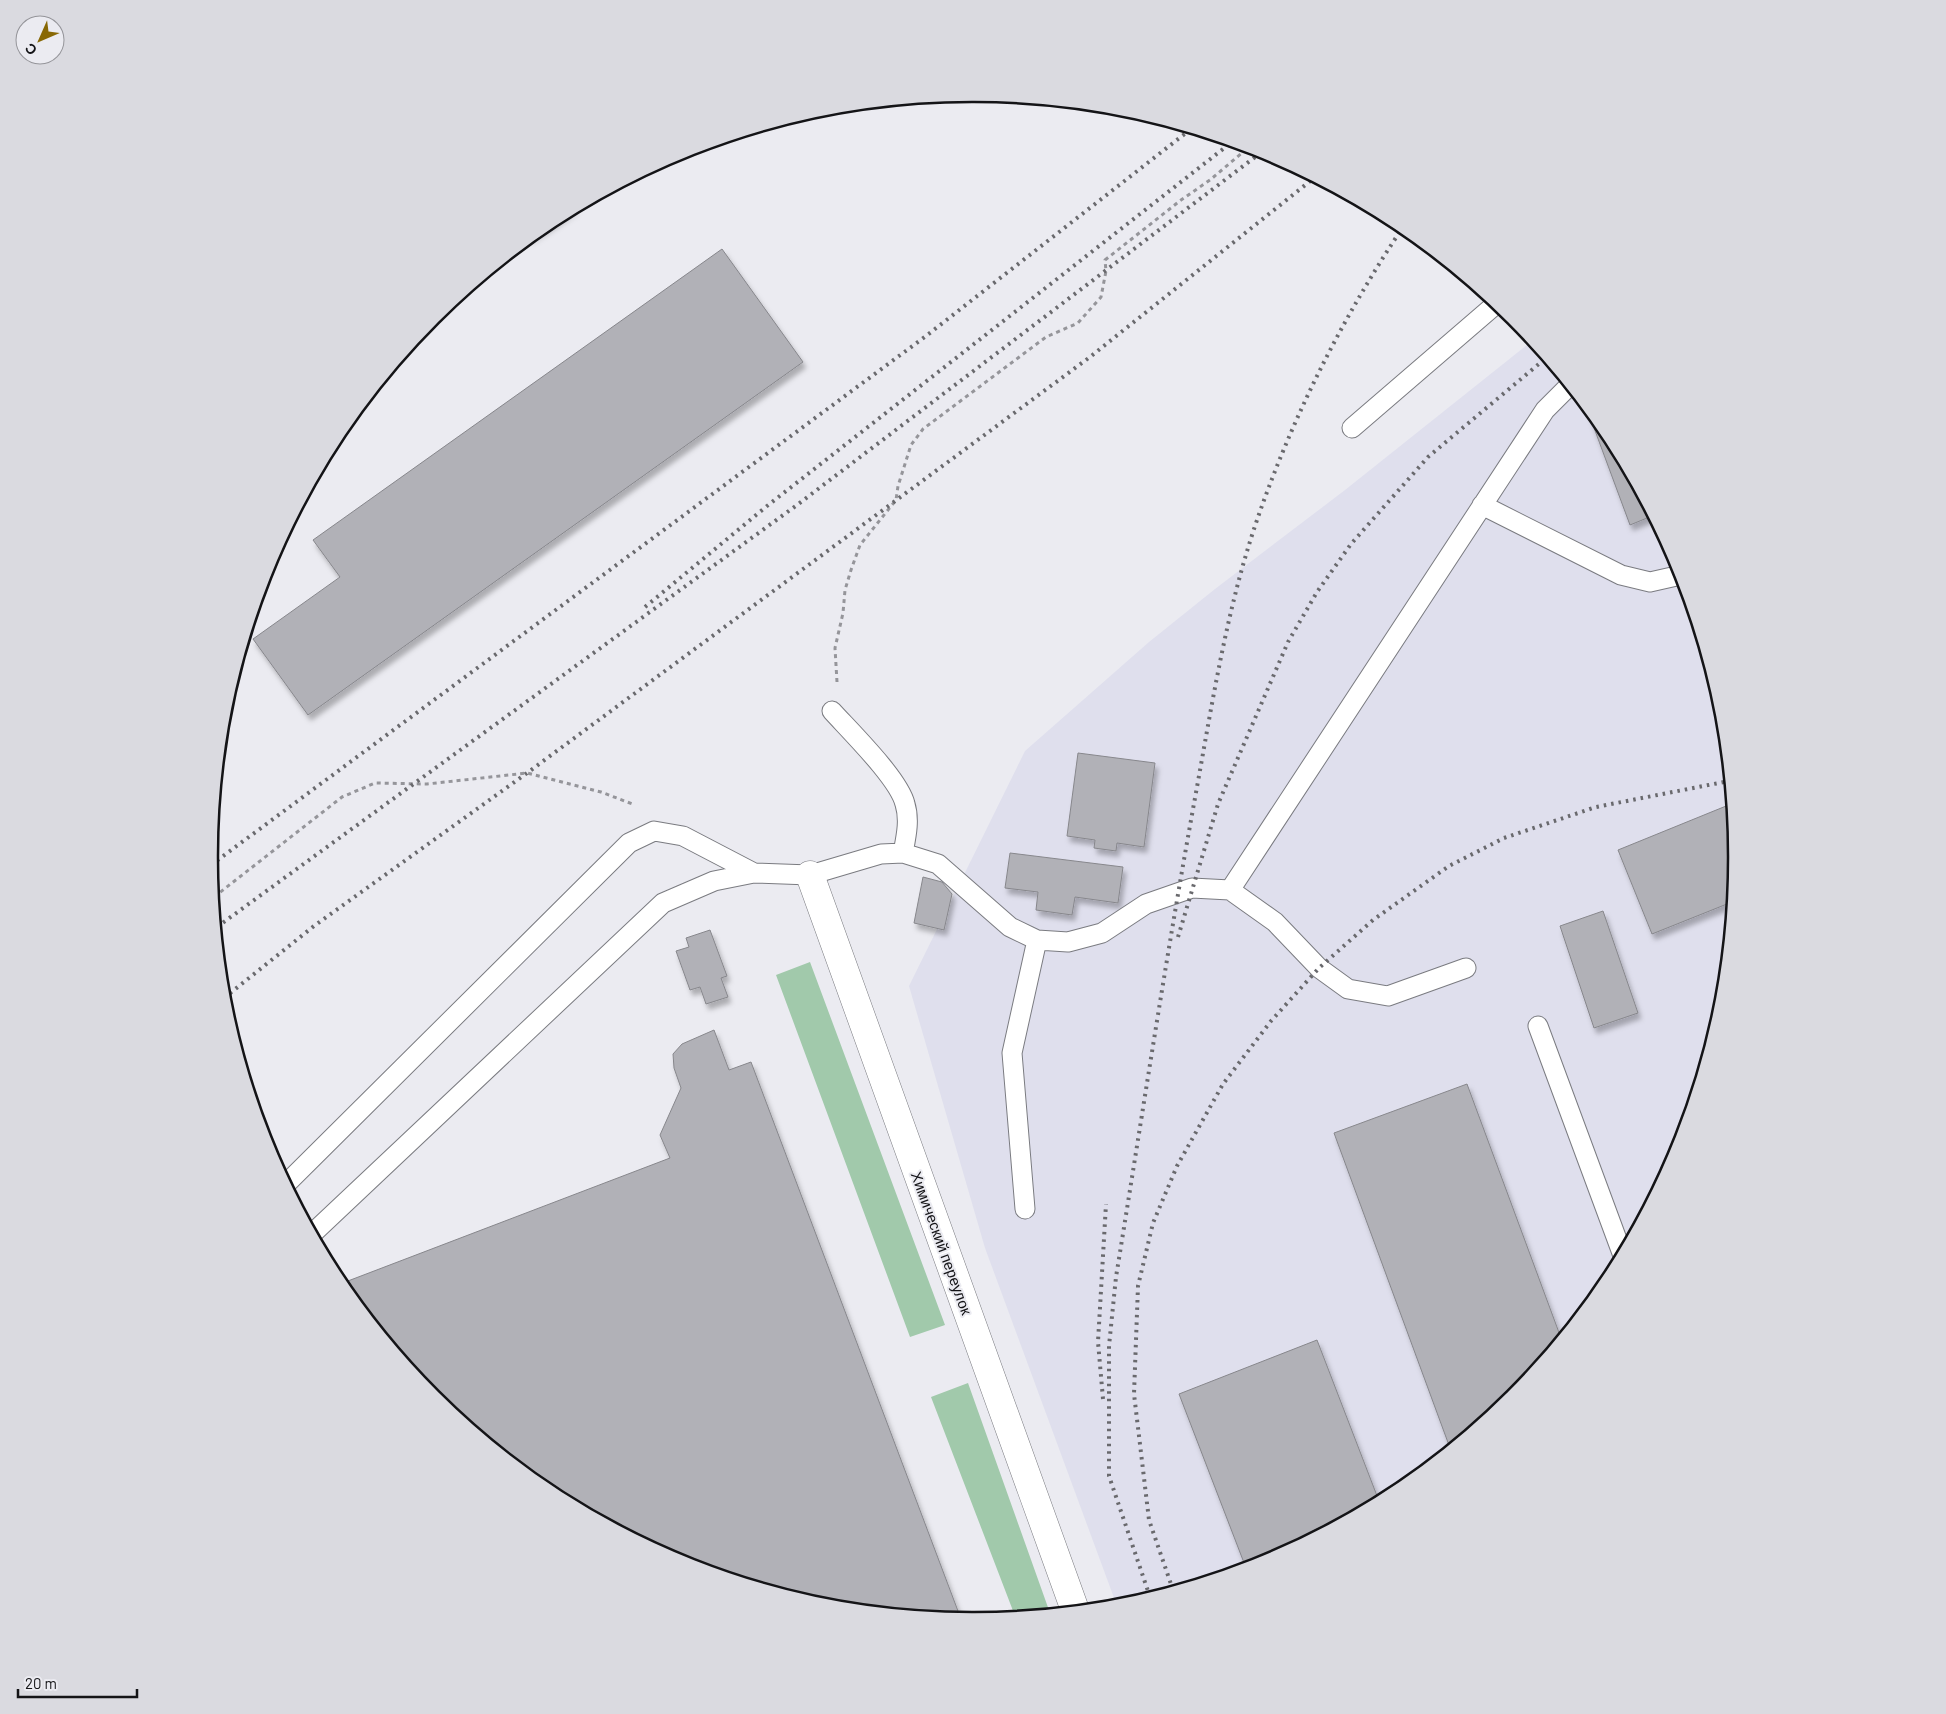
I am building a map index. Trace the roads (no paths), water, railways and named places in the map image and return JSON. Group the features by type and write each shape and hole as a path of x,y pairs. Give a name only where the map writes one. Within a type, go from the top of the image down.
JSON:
{"street":[{"name":"Химический переулок","path":"810,875 1073,1605"}],"lane":[{"path":"1352,428 1491,309"},
{"path":"1230,890 1545,410 1565,390"},
{"path":"1482,505 1621,574 1650,582 1673,577"},
{"path":"836,715 896,784 905,803 908,824 903,853"},
{"path":"291,1179 629,843 654,831 684,836 754,873"},
{"path":"317,1229 663,903 714,881 754,873 810,875 882,854 903,853 938,864 1010,927 1037,940 1068,942 1102,933 1146,904 1192,888 1230,890 1275,922 1319,968 1348,989 1388,996 1466,968"},
{"path":"1025,1209 1012,1053 1037,940"},
{"path":"1538,1026 1619,1246"}],"railway":[{"path":"218,860 926,336 1185,133"},
{"path":"645,607 767,506 1226,147"},
{"path":"222,924 797,505 1255,157"},
{"path":"231,992 314,926 527,773 1090,357 1310,181"},
{"path":"1148,1591 1109,1476 1109,1346 1116,1277 1154,1037 1214,694 1228,625 1245,557 1285,446 1339,333 1398,234"},
{"path":"1178,937 1218,804 1288,642 1317,592 1351,544 1428,457 1541,362"},
{"path":"1171,1585 1149,1520 1134,1394 1138,1286 1153,1223 1177,1166 1223,1084 1271,1021 1319,968 1373,920 1449,866 1504,838 1596,807 1723,782"},
{"path":"1103,1399 1098,1342 1106,1204"}]}
